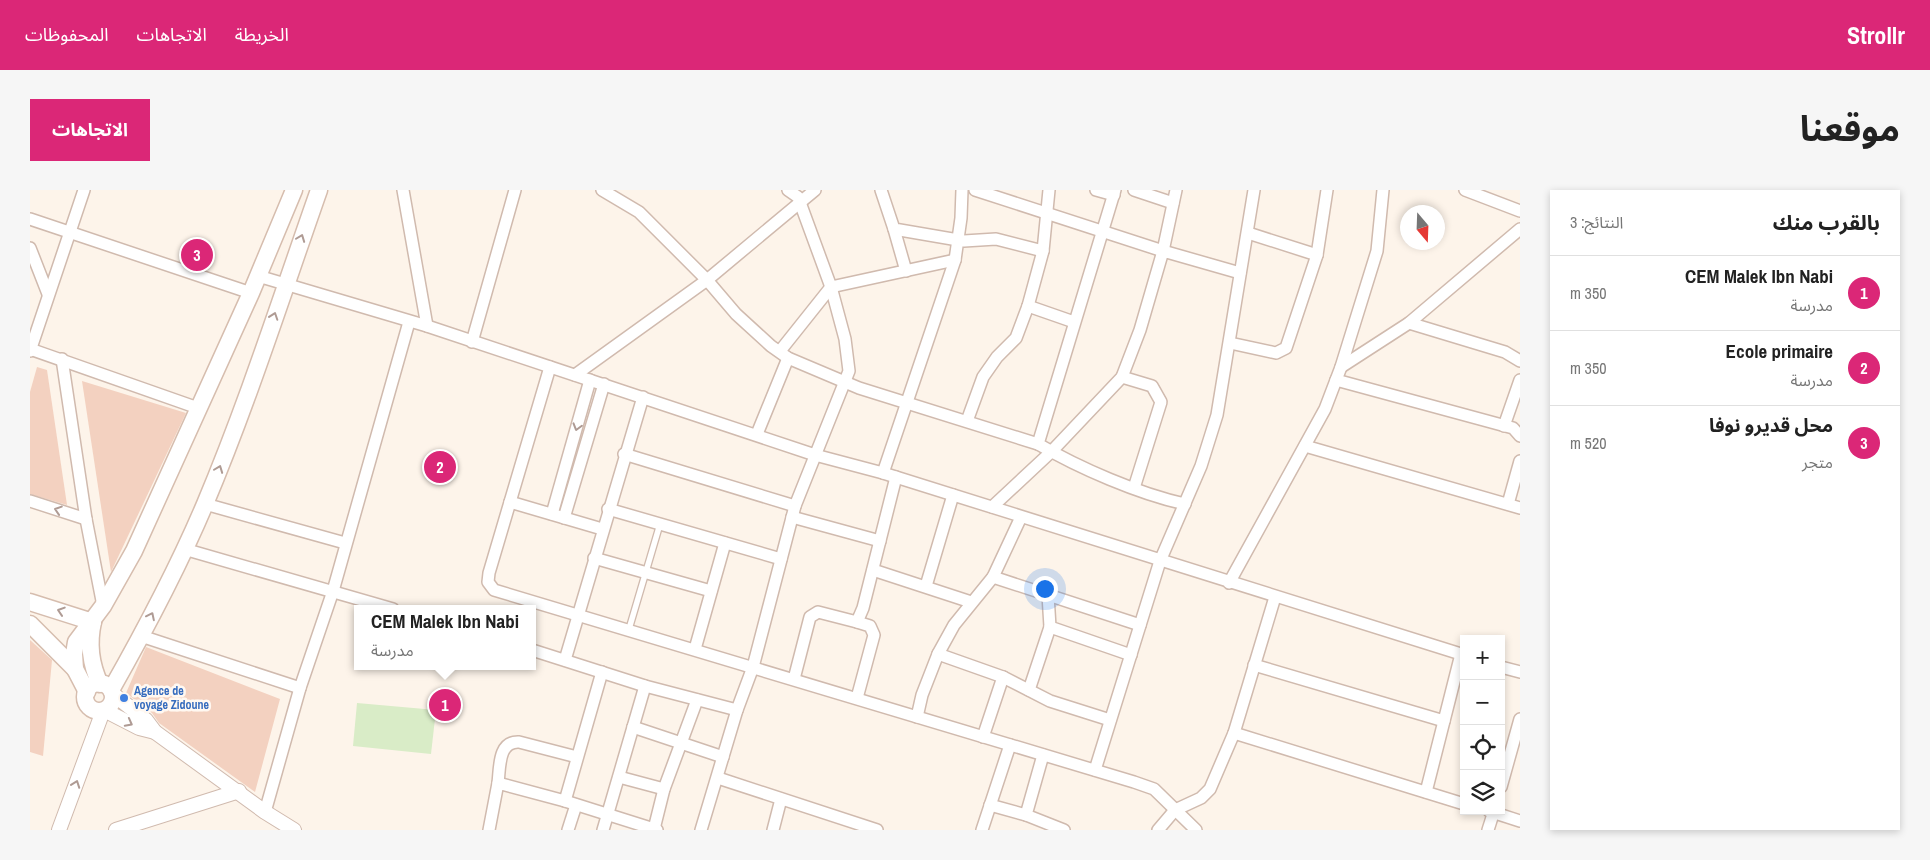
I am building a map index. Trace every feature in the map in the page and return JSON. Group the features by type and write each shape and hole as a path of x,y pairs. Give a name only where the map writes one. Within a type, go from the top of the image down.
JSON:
{"main road":[{"path":"75,669 74,654 76,642 104,606 134,551 251,293 294,190"},
{"path":"93,622 90,644 91,660 103,690 111,705 104,710 94,710 88,705 103,690 142,636 205,504 248,393 284,284 319,190"},
{"path":"30,602 93,622"},
{"path":"30,624 75,669 103,690"}],"street":[{"path":"84,190 30,349 198,408"},
{"path":"403,190 427,326"},
{"path":"472,342 515,190"},
{"path":"602,190 638,212 707,280 736,314 784,355 846,383 1038,444 1075,464 1160,498 1185,504"},
{"path":"700,830 718,778 737,710 753,667 794,511 814,455 850,371 831,287 800,202 794,193 788,190"},
{"path":"575,375 707,280 815,190"},
{"path":"881,190 906,271"},
{"path":"883,473 955,260 962,190"},
{"path":"975,190 1163,251 1240,273"},
{"path":"967,421 983,377 997,356 1016,338 1028,306 1043,251 1049,190"},
{"path":"1038,444 1114,193 1096,190"},
{"path":"1134,190 1173,203"},
{"path":"992,507 1051,452 1122,377 1140,330 1163,251 1176,190"},
{"path":"1096,770 1160,561 1201,466 1217,415 1254,190"},
{"path":"1230,342 1276,353 1286,348 1317,255 1327,190"},
{"path":"1229,583 1305,446 1336,380 1377,251 1382,190"},
{"path":"1465,190 1520,211"},
{"path":"30,219 251,293"},
{"path":"894,229 973,241 996,240 1043,251"},
{"path":"1341,367 1409,323 1520,229"},
{"path":"1248,233 1317,255"},
{"path":"30,248 48,294"},
{"path":"756,434 784,355 831,287 955,260"},
{"path":"258,276 427,326 756,434 814,455 896,477 1460,654"},
{"path":"1028,306 1074,322"},
{"path":"265,812 300,688 332,591 409,322"},
{"path":"1409,323 1505,352 1520,361"},
{"path":"62,360 86,519 104,606"},
{"path":"550,367 489,573 490,586 494,590 629,629 1154,789 1196,830"},
{"path":"1122,377 1152,386 1161,402 1134,488"},
{"path":"552,514 590,380"},
{"path":"1336,380 1513,428 1520,436"},
{"path":"1504,426 1520,380"},
{"path":"564,518 604,384"},
{"path":"565,660 624,454 643,397"},
{"path":"1305,446 1520,508"},
{"path":"624,454 880,541"},
{"path":"1508,504 1520,461"},
{"path":"857,622 896,477"},
{"path":"926,586 953,495"},
{"path":"30,501 86,519"},
{"path":"510,502 602,529"},
{"path":"205,504 346,543"},
{"path":"608,509 781,559"},
{"path":"917,717 922,695 938,654 954,625 993,577 1021,516"},
{"path":"695,649 725,543"},
{"path":"184,548 379,605"},
{"path":"594,558 711,591"},
{"path":"872,570 971,602"},
{"path":"993,577 1140,625"},
{"path":"1029,690 1050,627 1048,595"},
{"path":"1158,830 1175,810 1201,798 1210,789 1234,733 1275,597"},
{"path":"794,679 810,616 818,612 857,622 870,626 874,635 857,698"},
{"path":"1050,627 1130,655"},
{"path":"142,636 300,688"},
{"path":"536,651 645,686 737,710"},
{"path":"938,654 1003,677 1050,701 1110,720"},
{"path":"1426,792 1460,662"},
{"path":"1254,665 1444,721"},
{"path":"1505,668 1520,672"},
{"path":"565,801 602,672"},
{"path":"983,737 1003,677"},
{"path":"603,830 645,686"},
{"path":"103,690 146,720 155,732 265,812 294,830"},
{"path":"498,783 565,801 655,830 664,789 697,700"},
{"path":"59,830 104,710 139,728 155,732"},
{"path":"1505,773 1520,719"},
{"path":"633,727 723,757"},
{"path":"1234,733 1460,803"},
{"path":"489,830 504,747 509,742 519,742 577,757"},
{"path":"982,830 1010,745"},
{"path":"1026,815 1044,755"},
{"path":"619,777 664,789"},
{"path":"718,778 871,829"},
{"path":"116,830 238,791"},
{"path":"773,830 781,799"},
{"path":"568,830 576,805"},
{"path":"990,805 1026,815 1064,830"},
{"path":"1488,830 1491,815"},
{"path":"1501,815 1520,821"}],"lane":[{"path":"629,629 660,524"}],"green space":[{"path":"357,703 436,710 431,754 353,746"}],"building":[{"path":"37,367 47,370 67,505 30,494 30,392"},
{"path":"82,381 186,413 111,572"},
{"path":"30,640 52,660 43,756 30,752"},
{"path":"146,647 280,699 255,792 159,723 152,713 126,693"}],"place":[{"name":"محل قديرو نوفا","path":"197,255"},
{"name":"Ecole primaire","path":"440,467"},
{"name":"Agence de voyage Zidoune","path":"124,698"},
{"name":"CEM Malek Ibn Nabi","path":"445,705"}]}
